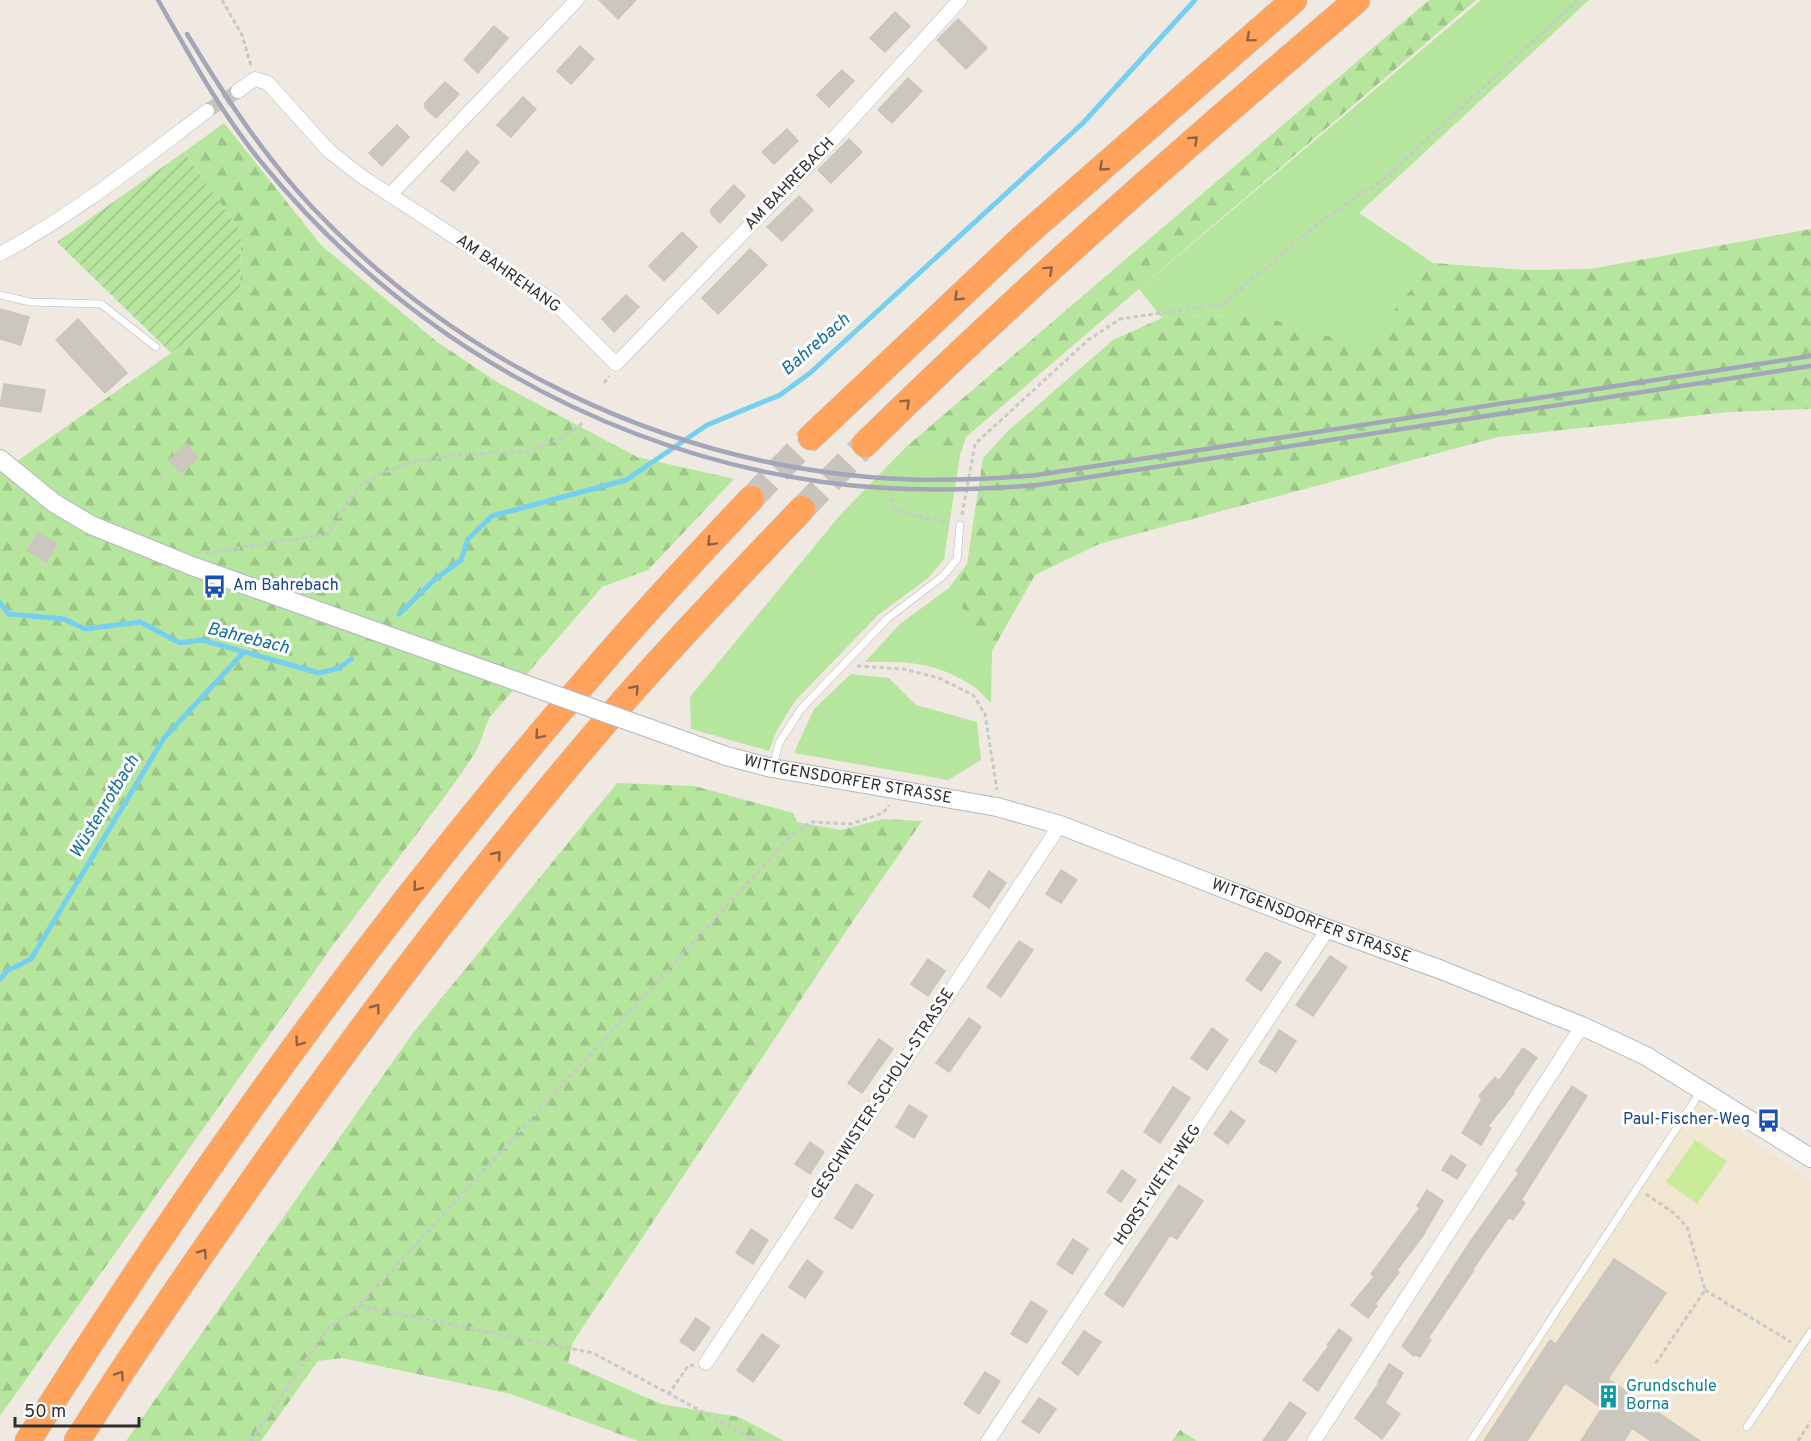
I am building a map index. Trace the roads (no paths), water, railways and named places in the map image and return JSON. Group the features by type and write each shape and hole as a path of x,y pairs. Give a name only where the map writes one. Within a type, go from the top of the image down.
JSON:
{"highway":[{"path":"811,437 1023,237 1294,0"},
{"path":"865,444 954,357 1055,264 1252,89 1358,0"},
{"path":"28,1441 85,1350 245,1115 390,920 584,682 751,499"},
{"path":"77,1441 169,1301 279,1142 422,949 628,696 714,600 802,509"}],"street":[{"path":"390,195 577,0"},
{"name":"AM BAHREBACH","path":"616,364 826,147 960,0"},
{"name":"AM BAHREHANG","path":"238,91 255,79 268,83 329,151 390,195 553,302 616,364"},
{"path":"0,254 52,226 207,111"},
{"name":"WITTGENSDORFER STRASSE","path":"0,459 71,515 91,525 192,566 726,756 772,768 997,807 1060,825 1328,929 1439,969 1582,1026 1646,1056 1811,1158"},
{"name":"GESCHWISTER-SCHOLL-STRASSE","path":"706,1363 1060,825"},
{"name":"HORST-VIETH-WEG","path":"988,1441 1328,929"},
{"path":"1314,1441 1582,1026"}],"lane":[{"path":"0,295 30,302 101,304 156,347"},
{"path":"772,768 779,743 801,709 888,618 942,576 957,560 960,525"},
{"path":"1471,1441 1701,1091"},
{"path":"1748,1427 1811,1332"}],"waterway":[{"name":"Bahrebach","path":"399,614 434,580 461,560 468,539 492,516 626,480 707,425 780,395 810,373 1083,123 1195,0"},
{"name":"Bahrebach","path":"0,603 9,614 64,619 85,629 140,622 180,643 202,640 319,673 339,668 351,659"},
{"name":"Wüstenrotbach","path":"0,979 7,971 31,959 164,738 243,653"}],"tunnel":[{"path":"207,111 238,91"},
{"path":"751,499 811,437"},
{"path":"802,509 865,444"}],"railway":[{"path":"158,0 207,84 247,144 317,225 378,281 443,331 512,375 586,413 662,443 741,466 823,482 876,488 957,489 1038,485 1811,366"},
{"path":"187,34 245,124 294,187 369,262 430,311 496,355 566,393 638,424 714,449 791,467 911,480 1037,475 1811,356"}],"place":[{"name":"Am Bahrebach","path":"215,586"},
{"name":"Paul-Fischer-Weg","path":"1768,1120"},
{"name":"Grundschule Borna","path":"1608,1396"}]}
